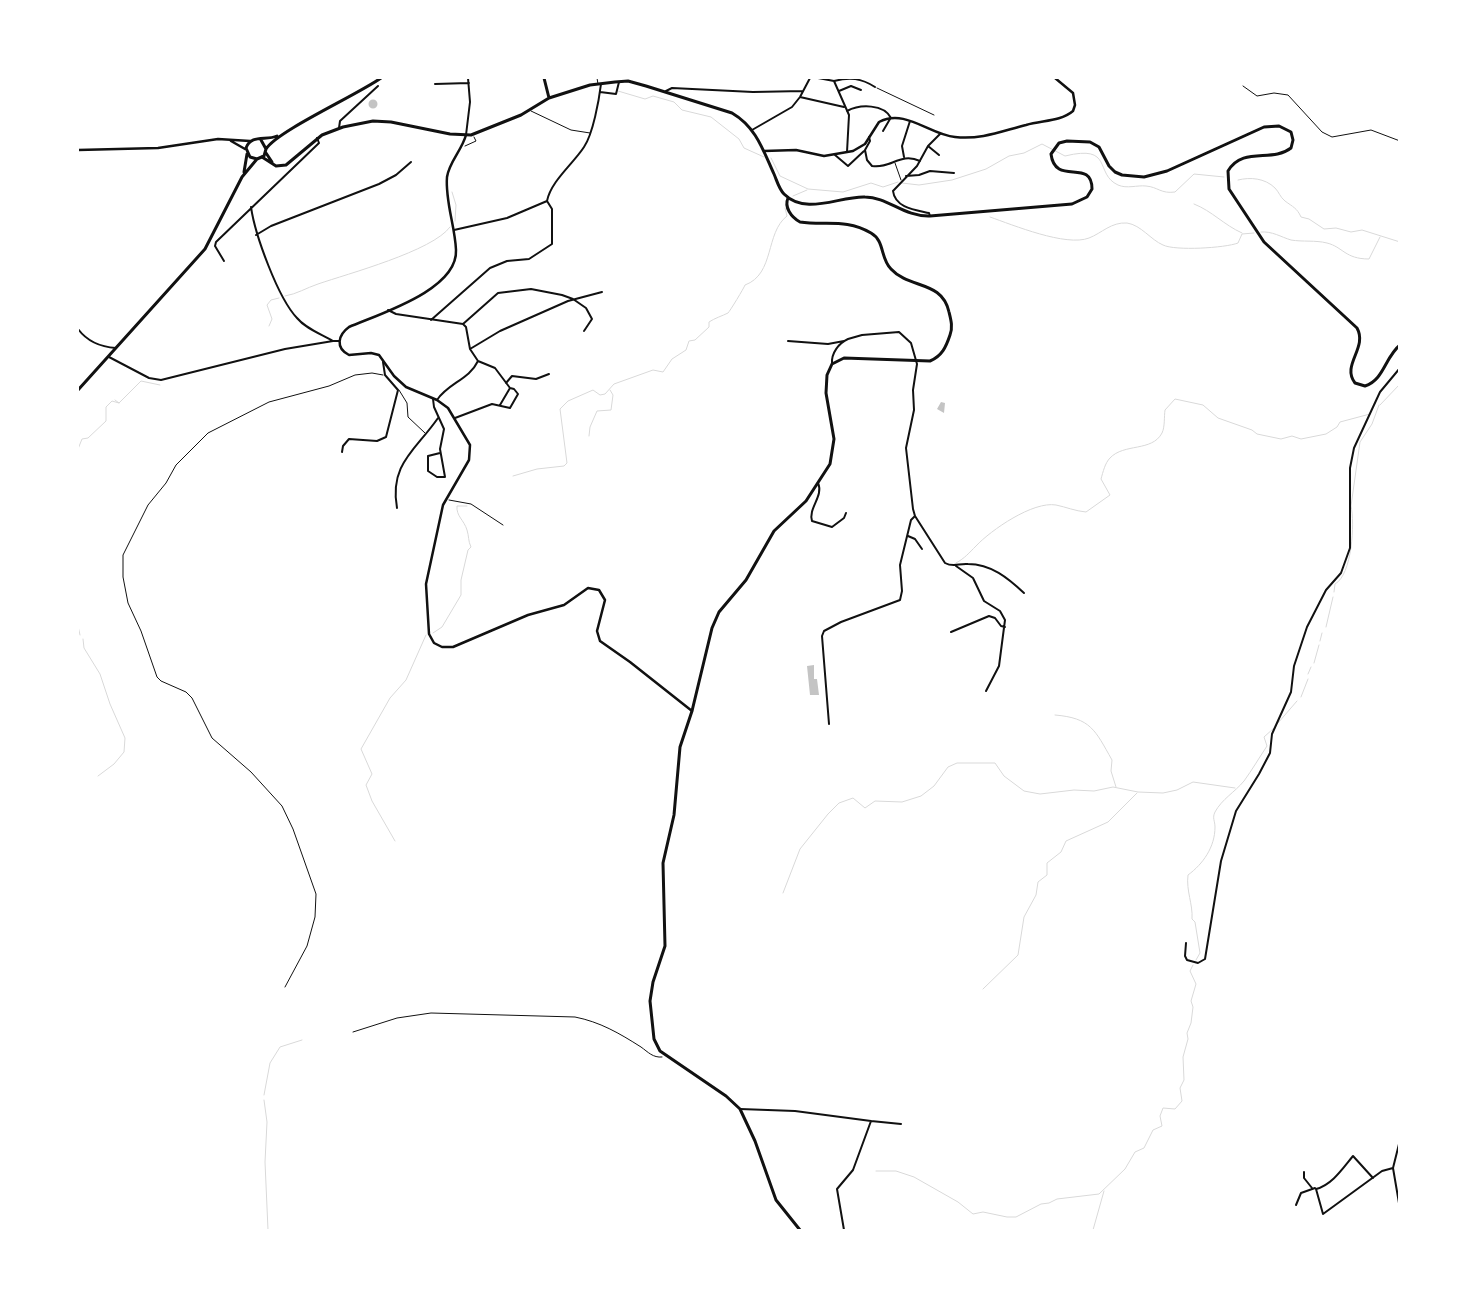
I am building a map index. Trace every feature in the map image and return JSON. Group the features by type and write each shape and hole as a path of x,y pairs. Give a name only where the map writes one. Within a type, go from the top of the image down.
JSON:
{"main road":[{"path":"78,390 205,249 242,177 248,158 247,152 250,141 255,138 261,140 282,134 345,101 381,78"},
{"path":"544,78 549,98"},
{"path":"262,157 273,165 286,165 318,138 339,128 369,122 384,121 450,134 473,134 530,111 549,98 600,84 628,82 666,91 732,113 752,130 764,151 781,190 788,198 798,203 810,205 870,197 911,214 930,216 1072,204 1083,200 1092,189 1088,175 1062,171 1056,167 1051,154 1054,147 1059,143 1067,141 1090,142 1099,148 1109,166 1115,172 1131,177 1156,176 1258,129 1272,126 1287,129 1293,140 1291,148 1281,153 1248,156 1236,162 1228,171 1229,189 1274,253 1357,328 1361,344 1350,369 1355,383 1365,386 1375,381 1392,351 1400,345"},
{"path":"242,177 282,134"},
{"path":"261,140 273,165"},
{"path":"247,152 257,159"},
{"path":"788,198 786,203 790,212 800,222 834,222 870,232 880,242 884,258 891,270 937,292 946,301 952,324 944,349 937,358 917,362 847,358 832,364 827,375 826,393 834,447 830,464 806,501 774,531 746,580 719,612 712,628 692,711 680,747 674,815 664,858 665,946 653,982 650,1002 654,1039 665,1056 726,1096 740,1109 752,1132 776,1200 800,1230"}],"street":[{"path":"468,78 470,102 466,135 448,176 456,258 449,270 425,293 349,327 341,334 339,342 341,348 350,355 375,353 384,360 394,376 406,387 435,399 446,406 469,442 469,460 446,499 426,584 428,626 434,643 442,648 453,646 528,615 558,608 571,601 583,590 594,589 603,594 605,600 597,631 604,645 630,662 692,711"},
{"path":"628,82 634,78"},
{"path":"752,130 792,107 800,97 810,78"},
{"path":"818,78 834,81 855,78 864,80 875,87"},
{"path":"764,151 796,150 819,156 847,152 862,147 877,124 891,119 910,121 940,134 953,137 985,137 1069,114 1075,105 1073,93 1055,78"},
{"path":"834,81 849,119 847,152"},
{"path":"600,92 616,94 619,82"},
{"path":"435,84 468,83"},
{"path":"431,320 490,268 507,262 529,259 552,244 552,209 547,201 548,195 586,144 600,92 600,84"},
{"path":"339,128 340,121 378,86"},
{"path":"839,91 851,86 861,90"},
{"path":"666,91 672,88 737,92 803,91"},
{"path":"800,97 844,107"},
{"path":"847,111 856,107 869,106 889,114 891,119"},
{"path":"883,130 891,119"},
{"path":"904,157 902,146 910,121"},
{"path":"930,216 929,214 911,209 895,198 893,191 920,161 928,146 940,134"},
{"path":"835,155 842,163 848,166 865,150 870,142 869,137"},
{"path":"224,261 215,246 216,242 319,143 318,138"},
{"path":"78,150 142,149 207,140 250,141"},
{"path":"227,140 247,152"},
{"path":"928,146 939,155"},
{"path":"865,150 872,166 878,167 904,157 920,161"},
{"path":"298,154 302,159"},
{"path":"256,235 271,226 379,184 396,175 411,162"},
{"path":"906,176 919,175 930,170 954,173"},
{"path":"454,230 507,218 547,201"},
{"path":"251,207 256,235 284,302 301,323 333,341"},
{"path":"463,324 490,297 507,290 531,289 556,293 573,299 586,308 592,319 584,331"},
{"path":"470,349 500,330 573,299 602,292"},
{"path":"388,310 396,314 463,324"},
{"path":"455,418 487,405 500,405 510,408 516,400 518,392 510,388 495,368 478,362 470,349 467,331 463,324"},
{"path":"78,329 84,337 94,342 116,348"},
{"path":"788,341 828,344 862,335 899,332 904,334 910,343 917,362 913,390 914,410 906,448 915,516 945,563 956,566 977,584 984,601 1004,616 1005,627 999,666 986,691"},
{"path":"108,357 149,378 162,380 286,349 333,341 339,342"},
{"path":"832,364 832,355 844,341"},
{"path":"342,452 343,446 349,439 377,441 386,437 398,390 385,375 384,360"},
{"path":"435,399 446,389 469,376 478,362"},
{"path":"1186,943 1184,950 1187,960 1198,963 1205,959 1221,862 1236,811 1270,752 1272,734 1291,692 1294,666 1307,627 1326,590 1341,573 1350,548 1350,468 1354,448 1380,392 1400,368"},
{"path":"506,383 512,376 536,379 550,374"},
{"path":"500,405 510,388"},
{"path":"435,399 438,418 444,429 440,443 440,453 445,477 437,477 428,471 428,456 440,453"},
{"path":"397,508 394,494 402,463 438,418"},
{"path":"818,484 820,490 812,512 812,520 832,528 844,518 846,513"},
{"path":"829,724 822,636 824,631 841,622 900,600 902,590 900,565 911,520 915,516"},
{"path":"908,536 915,539 922,549"},
{"path":"956,566 966,563 996,571 1024,593"},
{"path":"951,632 989,616 995,618 1001,626 1005,627"},
{"path":"740,1109 790,1110 900,1124"},
{"path":"844,1230 837,1189 853,1170 870,1121"},
{"path":"1400,1140 1392,1168 1400,1209"},
{"path":"1296,1205 1301,1193 1329,1182 1341,1172 1353,1156 1373,1178"},
{"path":"1316,1188 1323,1214 1382,1171 1392,1168"},
{"path":"1304,1172 1304,1178 1312,1188"}],"lane":[{"path":"596,78 600,84"},
{"path":"530,111 571,130 590,133"},
{"path":"895,162 902,180"},
{"path":"398,390 407,403 408,417 425,433"}],"path":[{"path":"1243,86 1257,96 1274,93 1288,95 1322,132 1332,137 1371,130 1400,141"},
{"path":"875,87 934,115"},
{"path":"462,146 476,141 473,134"},
{"path":"284,987 307,946 315,917 316,894 294,829 282,806 276,799 251,772 212,738 192,698 186,692 161,682 157,677 141,631 128,603 123,577 123,555 148,505 166,484 176,465 208,433 269,402 329,386 355,376 372,373 385,375"},
{"path":"446,499 471,504 503,524"},
{"path":"353,1032 397,1018 431,1013 464,1012 521,1017 574,1017 594,1021 616,1030 654,1056 665,1056"}],"building":[{"path":"373,99 378,104 373,109 368,104"},
{"path":"941,402 945,403 944,413 937,409"},
{"path":"814,665 814,679 817,679 819,695 810,695 807,666"}],"waterway":[{"path":"618,91 645,99 653,96 674,102 682,110 711,117 739,139 744,148 764,157"},
{"path":"902,183 919,185 952,180 986,169 1009,156 1024,153 1042,144 1065,156 1080,153 1091,154 1097,157 1106,174 1111,180 1121,186 1146,186 1166,192 1175,192 1194,174 1224,177"},
{"path":"771,158 780,176 808,189 843,192 871,183 883,187 898,182"},
{"path":"1238,180 1252,179 1267,182 1275,188 1301,217 1309,219 1324,229 1336,228 1351,232 1362,230 1400,242"},
{"path":"793,196 807,190"},
{"path":"452,192 456,205 455,221"},
{"path":"1194,204 1207,210 1242,233"},
{"path":"513,476 537,469 564,466 567,463 560,409 568,401 593,390 600,395 605,394 614,384 653,370 663,372 672,359 686,350 689,341 695,340 709,327 709,322 728,313 745,285 755,280 766,263 775,232 787,216 785,208"},
{"path":"990,217 1025,230 1067,240 1089,238 1116,224 1127,223 1137,227 1163,245 1178,248 1232,245 1238,243 1242,234 1254,233"},
{"path":"285,296 408,253 441,236 450,227"},
{"path":"1261,232 1273,233 1291,240 1327,243 1349,255 1369,259 1380,237"},
{"path":"269,326 272,319 267,305 271,300 279,298"},
{"path":"115,400 119,403 141,381 160,385"},
{"path":"1380,405 1400,384"},
{"path":"589,436 590,427 597,411 611,410 613,395 610,390"},
{"path":"956,563 992,532 1013,518 1036,507 1056,505 1086,512 1110,495 1101,479 1108,460 1116,453 1152,443 1157,439 1163,431 1165,410 1175,399 1203,405 1218,418 1252,430 1257,434 1281,439 1292,436 1301,439 1326,434 1337,427 1340,422 1370,414"},
{"path":"78,449 82,439 88,438 106,421 106,407 112,401 119,403"},
{"path":"1334,592 1335,584 1341,579 1349,560 1353,524 1351,506 1360,442 1372,424 1379,405"},
{"path":"433,633 442,627 461,595 461,580 468,550 471,547 466,527 458,513 457,506 467,506"},
{"path":"1326,627 1333,597"},
{"path":"78,626 80,635"},
{"path":"1320,641 1322,633"},
{"path":"395,841 372,801 366,785 372,774 361,749 390,698 406,680 426,635"},
{"path":"83,639 84,648 100,674 110,704 125,738 124,752 114,764 98,776"},
{"path":"1314,663 1319,645"},
{"path":"1308,674 1311,667"},
{"path":"1301,697 1308,679"},
{"path":"1278,723 1297,701"},
{"path":"1055,715 1077,719 1091,727 1112,760 1111,771 1116,787"},
{"path":"1196,960 1200,953 1195,922 1192,919 1188,875 1199,866 1210,848 1215,827 1215,812 1221,803 1247,777 1267,746 1264,737 1274,728"},
{"path":"783,893 800,849 839,803 853,798 865,808 875,801 902,802 921,796 934,786 948,767 957,763 995,763 1004,776 1024,791 1040,794 1074,790 1094,791 1113,787 1138,792 1163,793 1177,790 1193,782 1235,788"},
{"path":"983,989 1018,955 1024,917 1036,895 1038,882 1047,875 1047,863 1061,852 1066,841 1108,822 1137,793"},
{"path":"876,1171 896,1171 914,1177 958,1202 973,1214 983,1212 1016,1217 1041,1204 1057,1199 1099,1194 1125,1169 1135,1152 1144,1148 1153,1130 1162,1126 1160,1116 1163,1108 1175,1109 1182,1101 1180,1088 1184,1080 1183,1057 1188,1039 1187,1033 1191,1023 1193,1007 1191,1001 1196,984 1190,971 1193,965"},
{"path":"264,1095 270,1063 280,1047 302,1040"},
{"path":"264,1100 267,1122 265,1162 268,1230"},
{"path":"1093,1230 1104,1191"}]}
